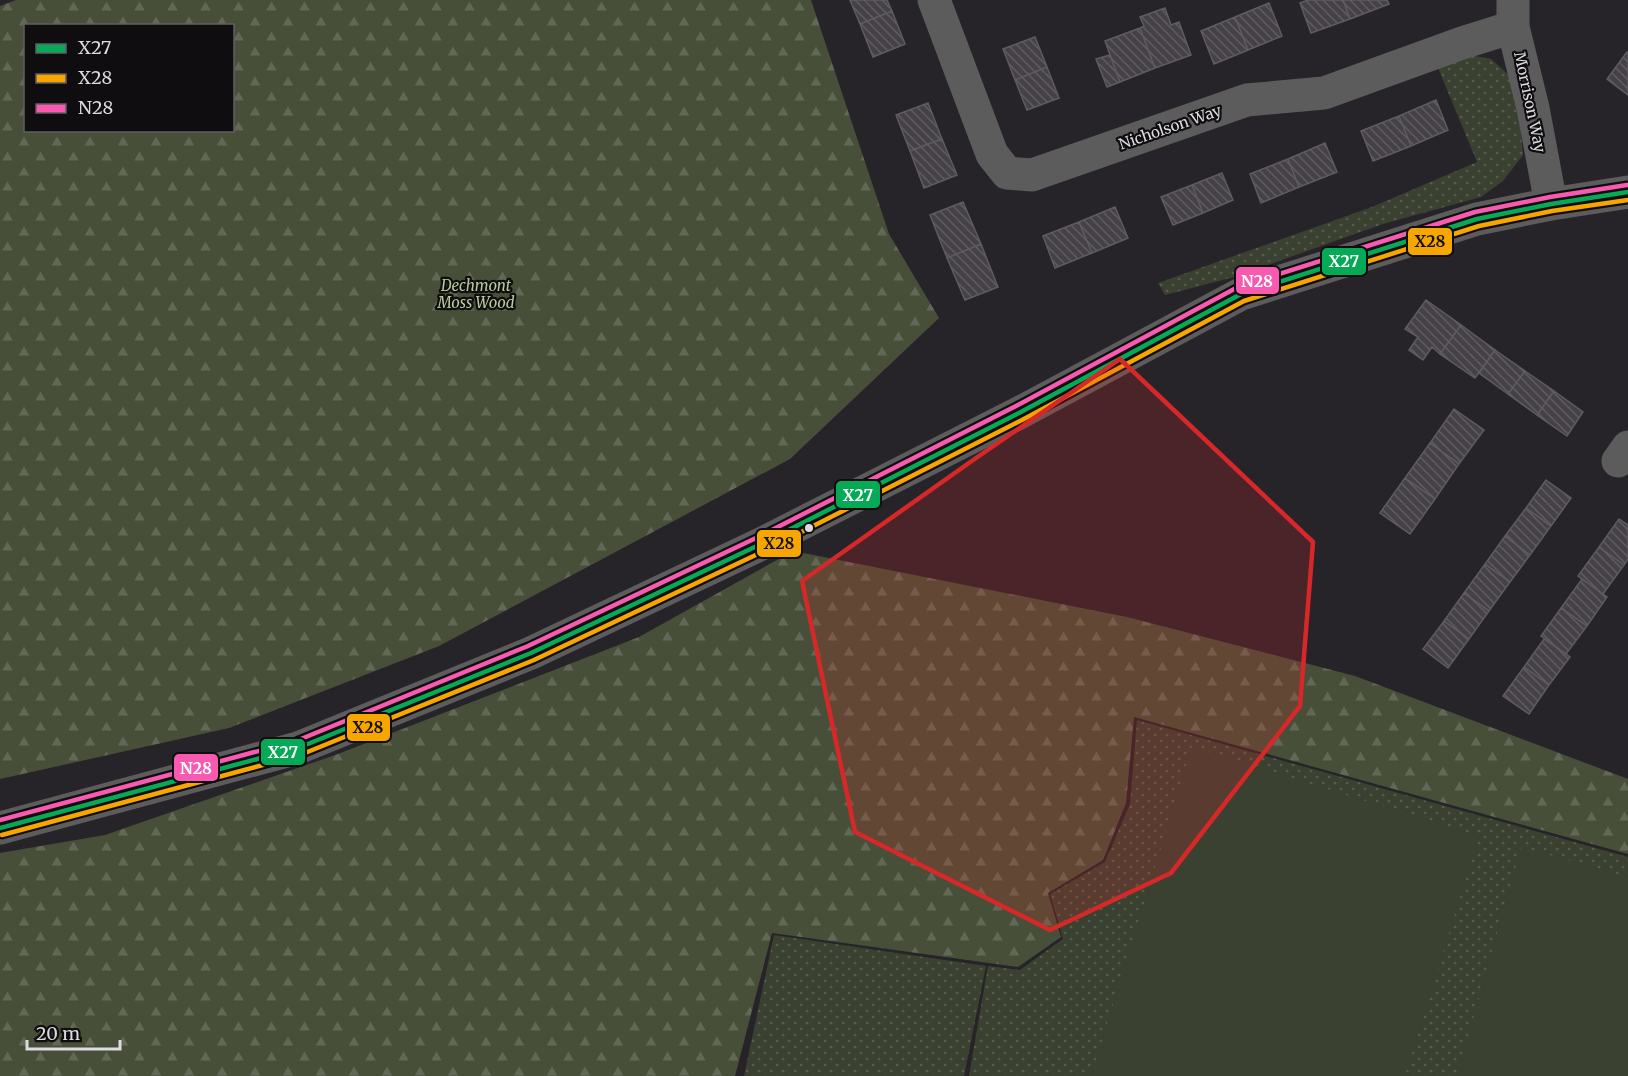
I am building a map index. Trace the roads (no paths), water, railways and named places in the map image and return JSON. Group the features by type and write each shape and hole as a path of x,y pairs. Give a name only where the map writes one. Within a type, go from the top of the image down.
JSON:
{"street":[{"name":"Nicholson Way","path":"934,0 992,154 1007,173 1032,175 1247,100 1324,93 1462,43 1513,14"},
{"name":"Morrison Way","path":"1513,14 1551,204"},
{"path":"0,828 298,748 531,653 735,557 1018,413 1241,294 1477,219 1628,192"}],"park label":[{"name":"Dechmont Moss Wood","path":"476,294"}]}
